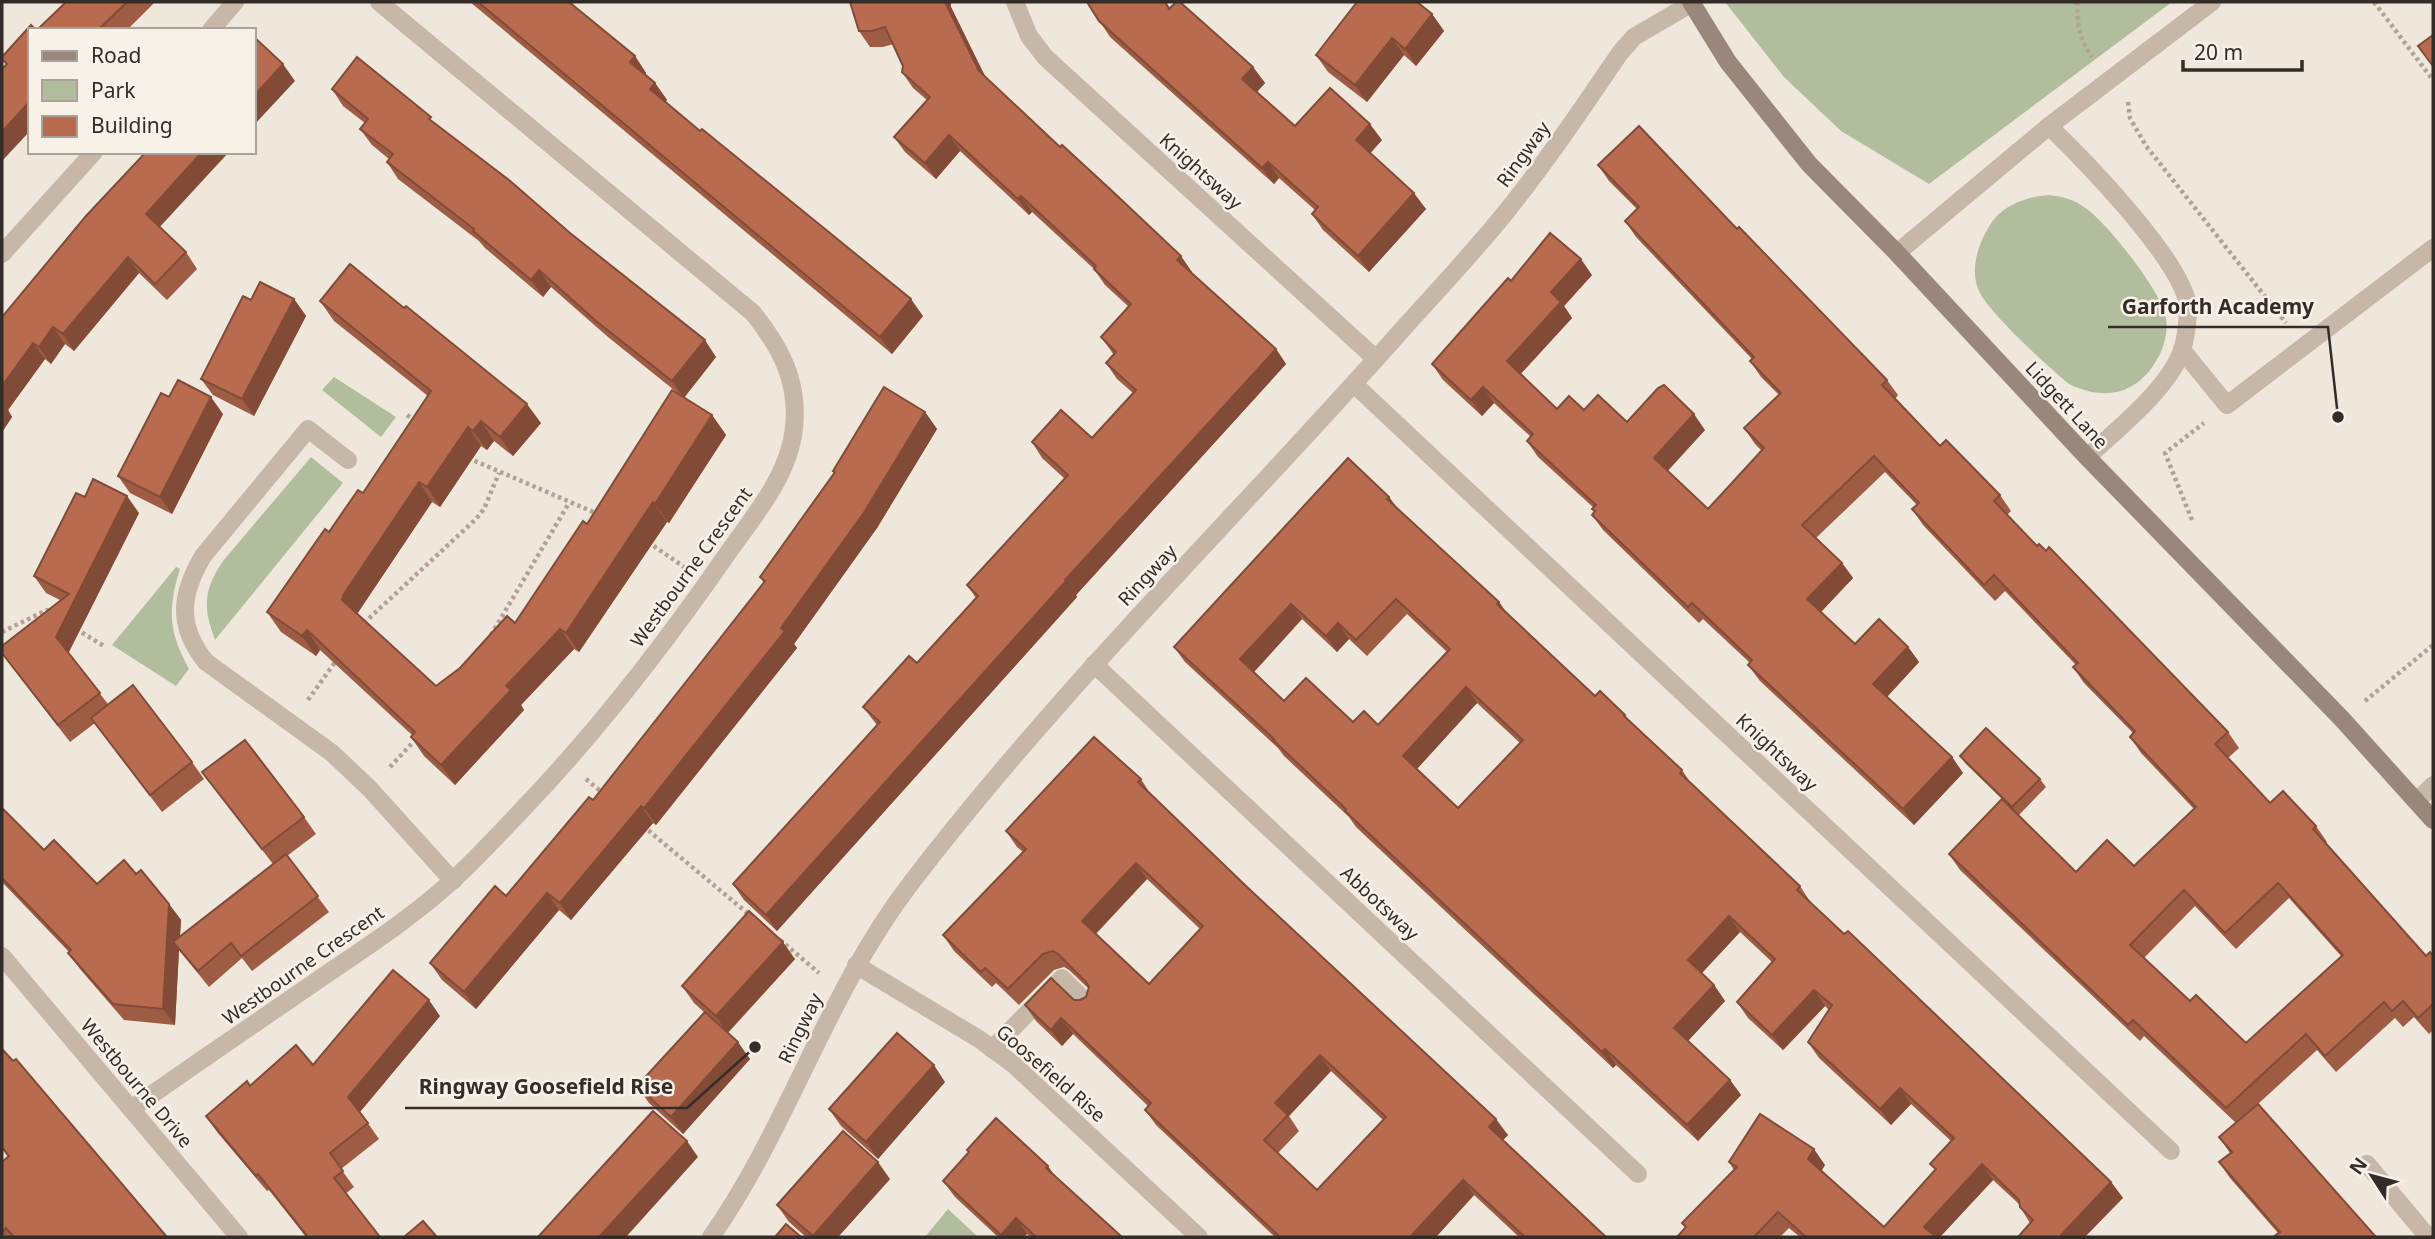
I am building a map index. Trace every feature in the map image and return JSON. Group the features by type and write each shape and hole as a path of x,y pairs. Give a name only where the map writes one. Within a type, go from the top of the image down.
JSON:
{"main road":[{"name":"Lidgett Lane","path":"1692,2 1728,62 1809,164 1897,253 2087,457 2342,719 2433,820"}],"street":[{"path":"213,28 235,2"},
{"name":"Westbourne Crescent","path":"131,1109 404,921 453,881 567,763 621,700 773,488 787,460 794,429 794,397 787,366 773,337 753,313 379,2"},
{"name":"Knightsway","path":"1014,2 1029,36 1045,57 1376,359"},
{"name":"Ringway","path":"711,1237 759,1161 856,965 907,887 1094,664 1355,384 1503,216 1544,164 1620,53 1634,37 1692,2"},
{"path":"1897,253 2049,126 2212,2"},
{"path":"2049,126 2097,173 2174,270 2188,306 2182,349 2161,386 2087,457"},
{"path":"2,254 92,154"},
{"path":"2182,349 2227,405 2433,248"},
{"name":"Knightsway","path":"1355,384 2171,1151"},
{"path":"348,460 307,429 204,556 191,577 185,600 186,624 194,646 206,662 332,753 370,789 453,881"},
{"name":"Abbotsway","path":"1094,664 1637,1174"},
{"path":"2417,801 2433,785"},
{"name":"Westbourne Drive","path":"2,956 239,1237"},
{"name":"Goosefield Rise","path":"856,965 992,1049 1045,1092 1199,1237"},
{"path":"992,1049 1062,978 1089,1005"},
{"path":"2367,1164 2428,1237"}],"path":[{"path":"2077,2 2082,43 2094,59 2100,54 2132,96 2128,101 2130,118 2146,146 2304,346"},
{"path":"2374,2 2433,80"},
{"path":"2195,529 2165,453 2227,405"},
{"path":"407,415 429,430"},
{"path":"461,454 499,473 609,518"},
{"path":"357,632 388,599 476,519 484,509 499,473"},
{"path":"486,643 569,503"},
{"path":"640,537 707,583"},
{"path":"2,632 47,610 58,617"},
{"path":"70,624 104,646"},
{"path":"2342,719 2433,645"},
{"path":"291,723 342,652"},
{"path":"370,789 426,729"},
{"path":"567,763 609,798"},
{"path":"641,825 757,921"},
{"path":"778,939 842,991"}],"green space":[{"path":"1725,2 2172,2 1929,184 1841,131 1784,77"},
{"path":"2049,195 2080,204 2105,226 2143,273 2165,314 2166,335 2159,356 2142,379 2120,391 2096,393 2069,384 2007,326 1985,301 1976,283 1976,260 1980,244 1992,222 2013,204"},
{"path":"334,377 396,417 381,437 322,390"},
{"path":"311,457 343,483 215,640 208,618 207,599 216,571"},
{"path":"176,567 180,569 173,597 172,621 177,644 189,669 176,686 112,645"},
{"path":"948,1209 978,1237 925,1237"}],"building":[{"path":"66,2 127,2 100,28 39,28"},
{"path":"478,2 569,2 635,56 630,62 655,83 650,89 911,299 880,337"},
{"path":"850,2 945,2 979,71 1060,147 1062,145 1111,190 1181,256 1177,260 1276,349 1065,580 766,915 733,884 880,722 863,707 909,656 917,663 978,596 967,585 1068,475 1032,442 1061,410 1092,438 1136,390 1106,363 1116,352 1101,337 1131,304 1094,269 1096,266 1021,196 1018,199 949,135 925,163 894,137 930,97 902,72 903,66 885,27 859,31"},
{"path":"1087,2 1165,2 1169,9 1176,2 1180,2 1253,67 1242,79 1295,126 1330,88 1370,124 1356,140 1414,193 1358,256 1312,214 1318,207 1268,162 1262,168 1099,21"},
{"path":"1357,2 1417,2 1432,14 1405,49 1392,38 1355,85 1316,55"},
{"path":"28,28 28,103 2,132 2,69 7,64 2,57"},
{"path":"2433,35 2433,66 2418,46"},
{"path":"256,39 283,64 256,94"},
{"path":"357,57 431,117 429,119 509,180 570,233 705,340 672,381 596,321 539,270 531,280 473,231 474,229 387,162 393,154 360,129 368,119 332,89"},
{"path":"1639,126 1887,380 1882,385 1940,446 1946,440 2000,495 1994,501 2037,546 2039,544 2046,551 2049,547 2228,732 2215,744 2270,803 2283,791 2316,826 2313,829 2426,956 2430,952 2433,956 2433,1004 2418,1018 2403,1001 2392,1011 2384,1002 2325,1056 2306,1034 2226,1108 2133,1020 2128,1025 1949,854 2002,799 2076,872 2107,840 2134,866 2196,807 2130,737 2135,731 2073,667 2078,663 1994,575 1984,585 1912,509 1919,503 1874,456 1802,525 1842,563 1807,599 1855,644 1879,619 1908,647 1873,684 1952,757 1903,809 1748,665 1752,660 1692,603 1688,607 1592,515 1595,511 1592,509 1596,505 1527,441 1533,434 1483,387 1471,400 1432,364 1508,278 1511,281 1550,233 1581,259 1551,292 1561,302 1507,361 1557,409 1569,396 1584,410 1598,395 1627,422 1658,388 1664,385 1694,414 1654,458 1708,509 1764,448 1744,428 1781,393 1750,361 1754,357 1625,221 1639,207 1598,165","holes":["2278,883 2343,955 2246,1043 2196,995 2190,1001 2130,945 2184,890 2225,933"]},
{"path":"144,154 200,154 146,214 186,252 155,284 128,257 63,334 53,327 39,347 33,343 2,386 2,317 86,216"},
{"path":"350,264 527,404 500,437 481,421 473,431 468,427 427,487 419,482 342,600 436,686 460,668 507,616 515,623 583,521 587,524 672,390 712,415 655,504 653,502 566,633 560,629 506,686 511,690 441,765 411,737 415,732 307,630 302,636 267,612 325,529 329,532 358,490 363,493 431,391 320,301"},
{"path":"260,282 294,299 242,399 201,379 243,296 251,300"},
{"path":"178,380 211,397 160,497 118,476 161,393 169,397"},
{"path":"884,387 925,412 865,511 781,628 785,631 644,808 641,806 560,903 547,893 464,992 430,963 495,886 506,896 589,797 593,800 765,581 760,577 835,472 833,471"},
{"path":"1348,458 1389,497 1387,499 1499,602 1497,604 1595,696 1600,691 1682,770 1680,773 1800,886 1797,890 1844,934 1848,931 2111,1182 2061,1235 2064,1237 2018,1237 2033,1220 2020,1207 2019,1200 1982,1164 1924,1227 1936,1237 1806,1237 1778,1212 1754,1237 1677,1237 1686,1227 1682,1223 1737,1167 1729,1162 1760,1114 1814,1149 1808,1159 1884,1227 1936,1169 1930,1164 1954,1138 1900,1088 1880,1109 1808,1042 1832,1005 1814,990 1772,1035 1737,1002 1775,959 1729,916 1688,960 1714,985 1674,1028 1730,1080 1687,1125 1605,1049 1602,1052 1174,647","holes":["1396,599 1450,649 1378,725 1364,711 1353,722 1306,678 1284,701 1240,659 1291,604 1326,636 1338,623 1356,640","1466,687 1523,740 1458,808 1403,756"]},
{"path":"93,479 127,496 56,637 100,693 58,725 2,653 2,646 69,594 34,576 76,493 85,497"},
{"path":"133,685 192,762 150,795 91,718"},
{"path":"1986,728 2040,779 2012,807 1960,756"},
{"path":"1094,737 1141,779 1138,782 1247,887 1496,1119 1489,1127 1606,1237 1525,1237 1463,1180 1410,1237 1280,1237 1145,1110 1151,1103 1061,1018 1051,1030 1025,1005 1051,978 1074,1000 1086,997 1089,987 1086,982 1058,954 1053,951 1043,954 1008,989 985,968 981,972 943,935 1026,849 1006,831","holes":["1136,863 1203,926 1149,984 1082,921","1320,1055 1386,1117 1317,1190 1264,1140 1288,1115 1275,1103"]},
{"path":"245,740 304,817 262,849 202,772"},
{"path":"3,809 44,850 54,840 97,884 124,860 136,874 141,870 169,904 163,1009 113,1004 68,953 71,950 2,878"},
{"path":"286,854 318,896 241,956 231,943 198,971 173,942"},
{"path":"749,911 783,942 716,1016 682,986"},
{"path":"393,970 429,1000 348,1097 368,1123 330,1153 343,1171 334,1178 380,1237 308,1237 258,1174 256,1176 206,1116 247,1081 250,1086 296,1045 313,1065"},
{"path":"705,1012 738,1042 671,1117 637,1086"},
{"path":"897,1033 934,1065 866,1142 829,1109"},
{"path":"2,1049 13,1061 16,1059 167,1237 14,1237 6,1228 2,1232 2,1162 9,1156 2,1147"},
{"path":"2258,1104 2376,1237 2273,1237 2280,1232 2219,1162 2232,1152 2219,1137"},
{"path":"653,1111 687,1141 599,1237 538,1237"},
{"path":"996,1118 1122,1237 1036,1237 1016,1218 1001,1235 943,1181"},
{"path":"843,1131 878,1162 813,1236 777,1205"},
{"path":"423,1221 437,1237 404,1237"},
{"path":"786,1224 801,1237 775,1237"}],"place":[{"name":"Garforth Academy","path":"2338,417"},
{"name":"Ringway Goosefield Rise","path":"755,1047"}]}
